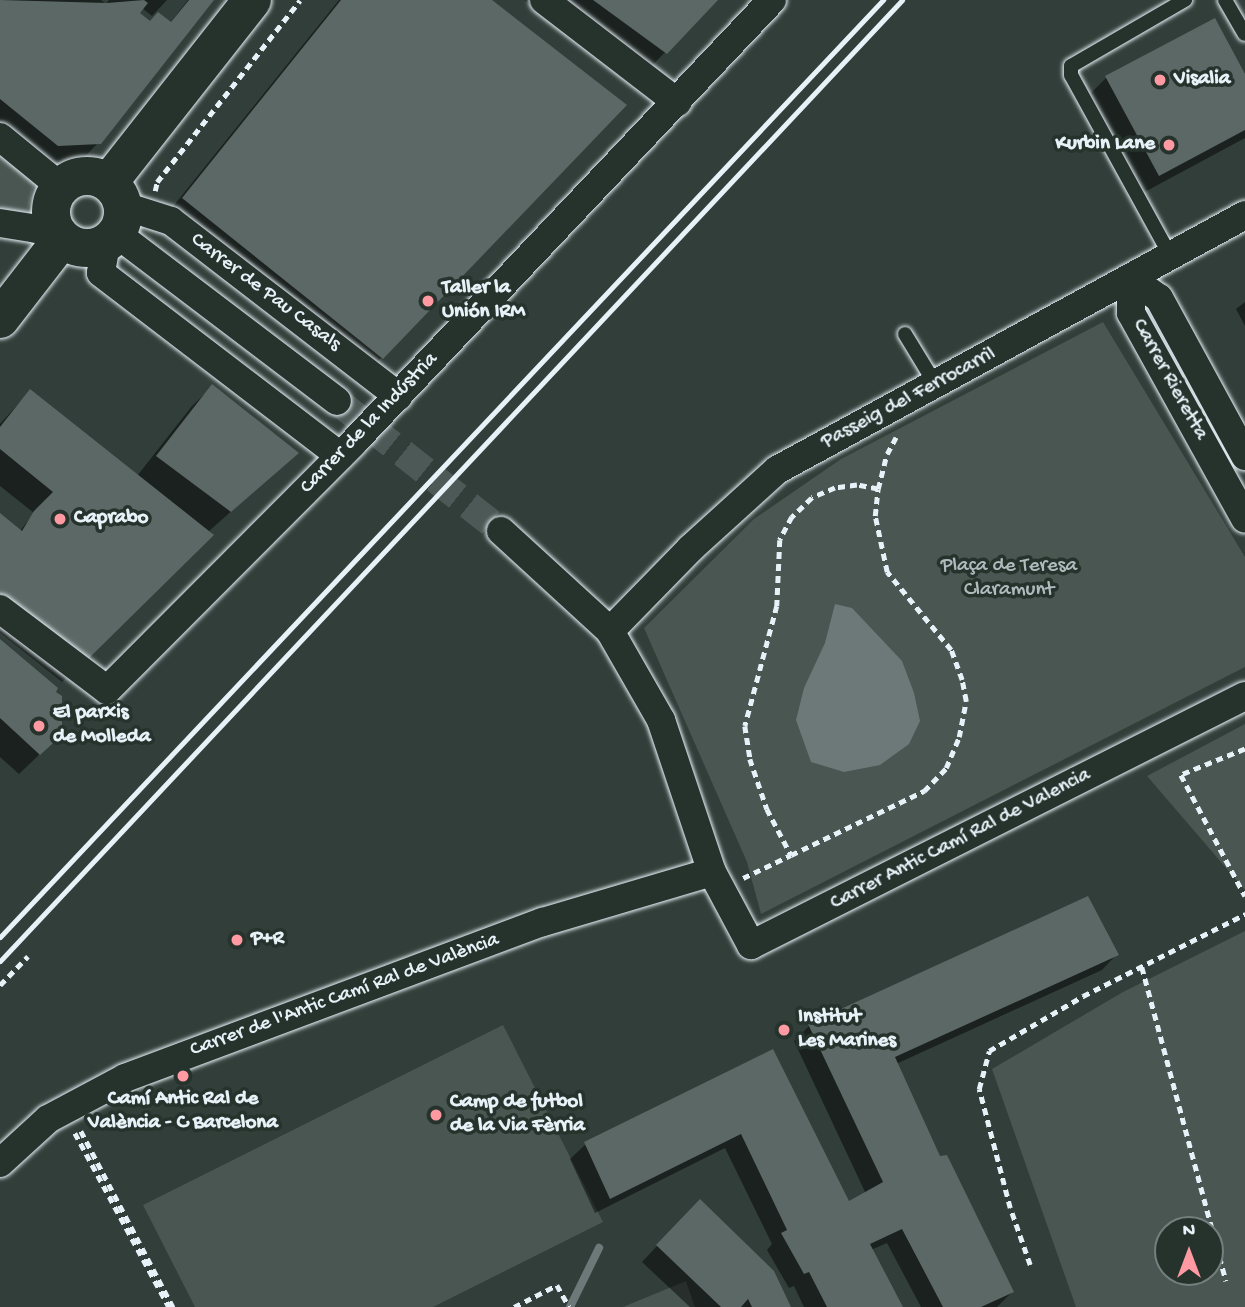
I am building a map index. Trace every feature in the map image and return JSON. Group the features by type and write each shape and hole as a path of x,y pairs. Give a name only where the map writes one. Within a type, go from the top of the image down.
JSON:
{"street":[{"path":"252,0 121,216 101,273 340,456"},
{"path":"544,0 677,102"},
{"name":"Carrer de la Indústria","path":"0,609 107,690 398,396 772,0"},
{"path":"0,137 61,187"},
{"path":"58,233 51,216 54,198 61,187 83,176 97,177 121,216"},
{"name":"Passeig del Ferrocarril","path":"610,631 691,548 777,470 1245,215"},
{"path":"0,223 58,233 76,247 90,249 121,216"},
{"name":"Carrer de Pau Casals","path":"121,216 170,221 398,396"},
{"name":"Carrer de Pau Casals","path":"121,216 337,401"},
{"path":"0,319 58,233"},
{"name":"Carrer Rieretta","path":"1131,278 1159,298 1245,456"},
{"name":"Carrer Rieretta","path":"1131,278 1131,313 1245,519"},
{"path":"501,531 610,631 661,720 717,880"},
{"name":"Carrer Antic Camí Ral de Valencia","path":"717,880 751,945 1245,696"},
{"name":"Carrer de l'Antic Camí Ral de València","path":"0,1163 48,1119 125,1078 543,922 717,880"}],"lane":[{"path":"1170,255 1071,75 1070,66 1185,0"},
{"path":"1225,0 1245,34"},
{"path":"905,334 936,385"}],"path":[{"path":"121,216 157,182 300,0"},
{"path":"717,880 791,855 923,791 946,768 959,737 966,701 951,650 887,572 879,547 875,516 878,489 887,454 897,435"},
{"path":"791,855 767,809 750,760 745,726 776,606 780,540 792,517 812,498 835,488 857,485 878,489"},
{"path":"1245,749 1181,775 1245,895"},
{"path":"1030,1265 1010,1208 979,1089 989,1051 1245,914"},
{"path":"0,985 28,956"},
{"path":"1142,967 1226,1281"},
{"path":"75,1131 169,1307"},
{"path":"514,1307 557,1285 561,1298 569,1307"}],"green space":[{"path":"0,152 35,180 27,212 0,211"},
{"name":"Plaça de Teresa Claramunt","path":"1103,322 1245,557 1245,667 761,914 747,862 644,628 754,519 841,459"},
{"path":"1245,724 1245,890 1147,776"},
{"path":"1245,931 1245,1307 1076,1307 992,1069 1123,992"},
{"name":"Camp de futbol de la Via Fèrria","path":"503,1025 603,1222 433,1307 195,1307 143,1205"},
{"path":"686,1281 695,1307 623,1307"}],"shaded area":[{"path":"835,604 852,608 902,661 914,693 920,721 909,744 880,765 844,772 811,762 796,720 804,688 825,643"}],"building":[{"path":"0,0 107,3 144,0 148,3 140,13 150,21 158,12 171,22 189,0 214,0 101,144 58,146 0,99"},
{"path":"341,0 492,0 627,105 383,359 182,198"},
{"path":"593,0 718,0 667,54"},
{"path":"1215,18 1245,74 1245,130 1159,176 1105,76"},
{"path":"212,384 299,453 231,512 156,456"},
{"path":"30,389 214,535 84,663 0,597 0,513 22,531 34,511 53,492 0,449 0,427"},
{"path":"0,639 58,688 56,692 62,696 62,735 40,755 0,718"},
{"path":"1088,896 1119,955 895,1057 940,1156 947,1155 1014,1292 981,1307 943,1307 902,1229 870,1244 903,1307 827,1307 809,1272 804,1274 781,1233 787,1230 741,1134 610,1199 584,1142 773,1049 849,1201 883,1182 808,1024"},
{"path":"700,1199 774,1271 791,1307 752,1307 748,1299 741,1307 721,1307 656,1245"}],"waterway":[{"path":"570,1307 599,1248"}],"tunnel":[{"path":"337,401 501,531"}],"railway":[{"path":"0,937 883,0"},
{"path":"0,961 902,0"}],"place":[{"name":"Visalia","path":"1160,80"},
{"name":"Kurbin Lane","path":"1169,145"},
{"name":"Taller la Unión IRM","path":"428,301"},
{"name":"Caprabo","path":"60,519"},
{"name":"El parxis de Molleda","path":"39,726"},
{"name":"P+R","path":"237,940"},
{"name":"Institut Les Marines","path":"784,1030"},
{"name":"Camí Antic Ral de València - C Barcelona","path":"183,1076"},
{"name":"Camp de futbol de la Via Fèrria","path":"436,1115"}]}
